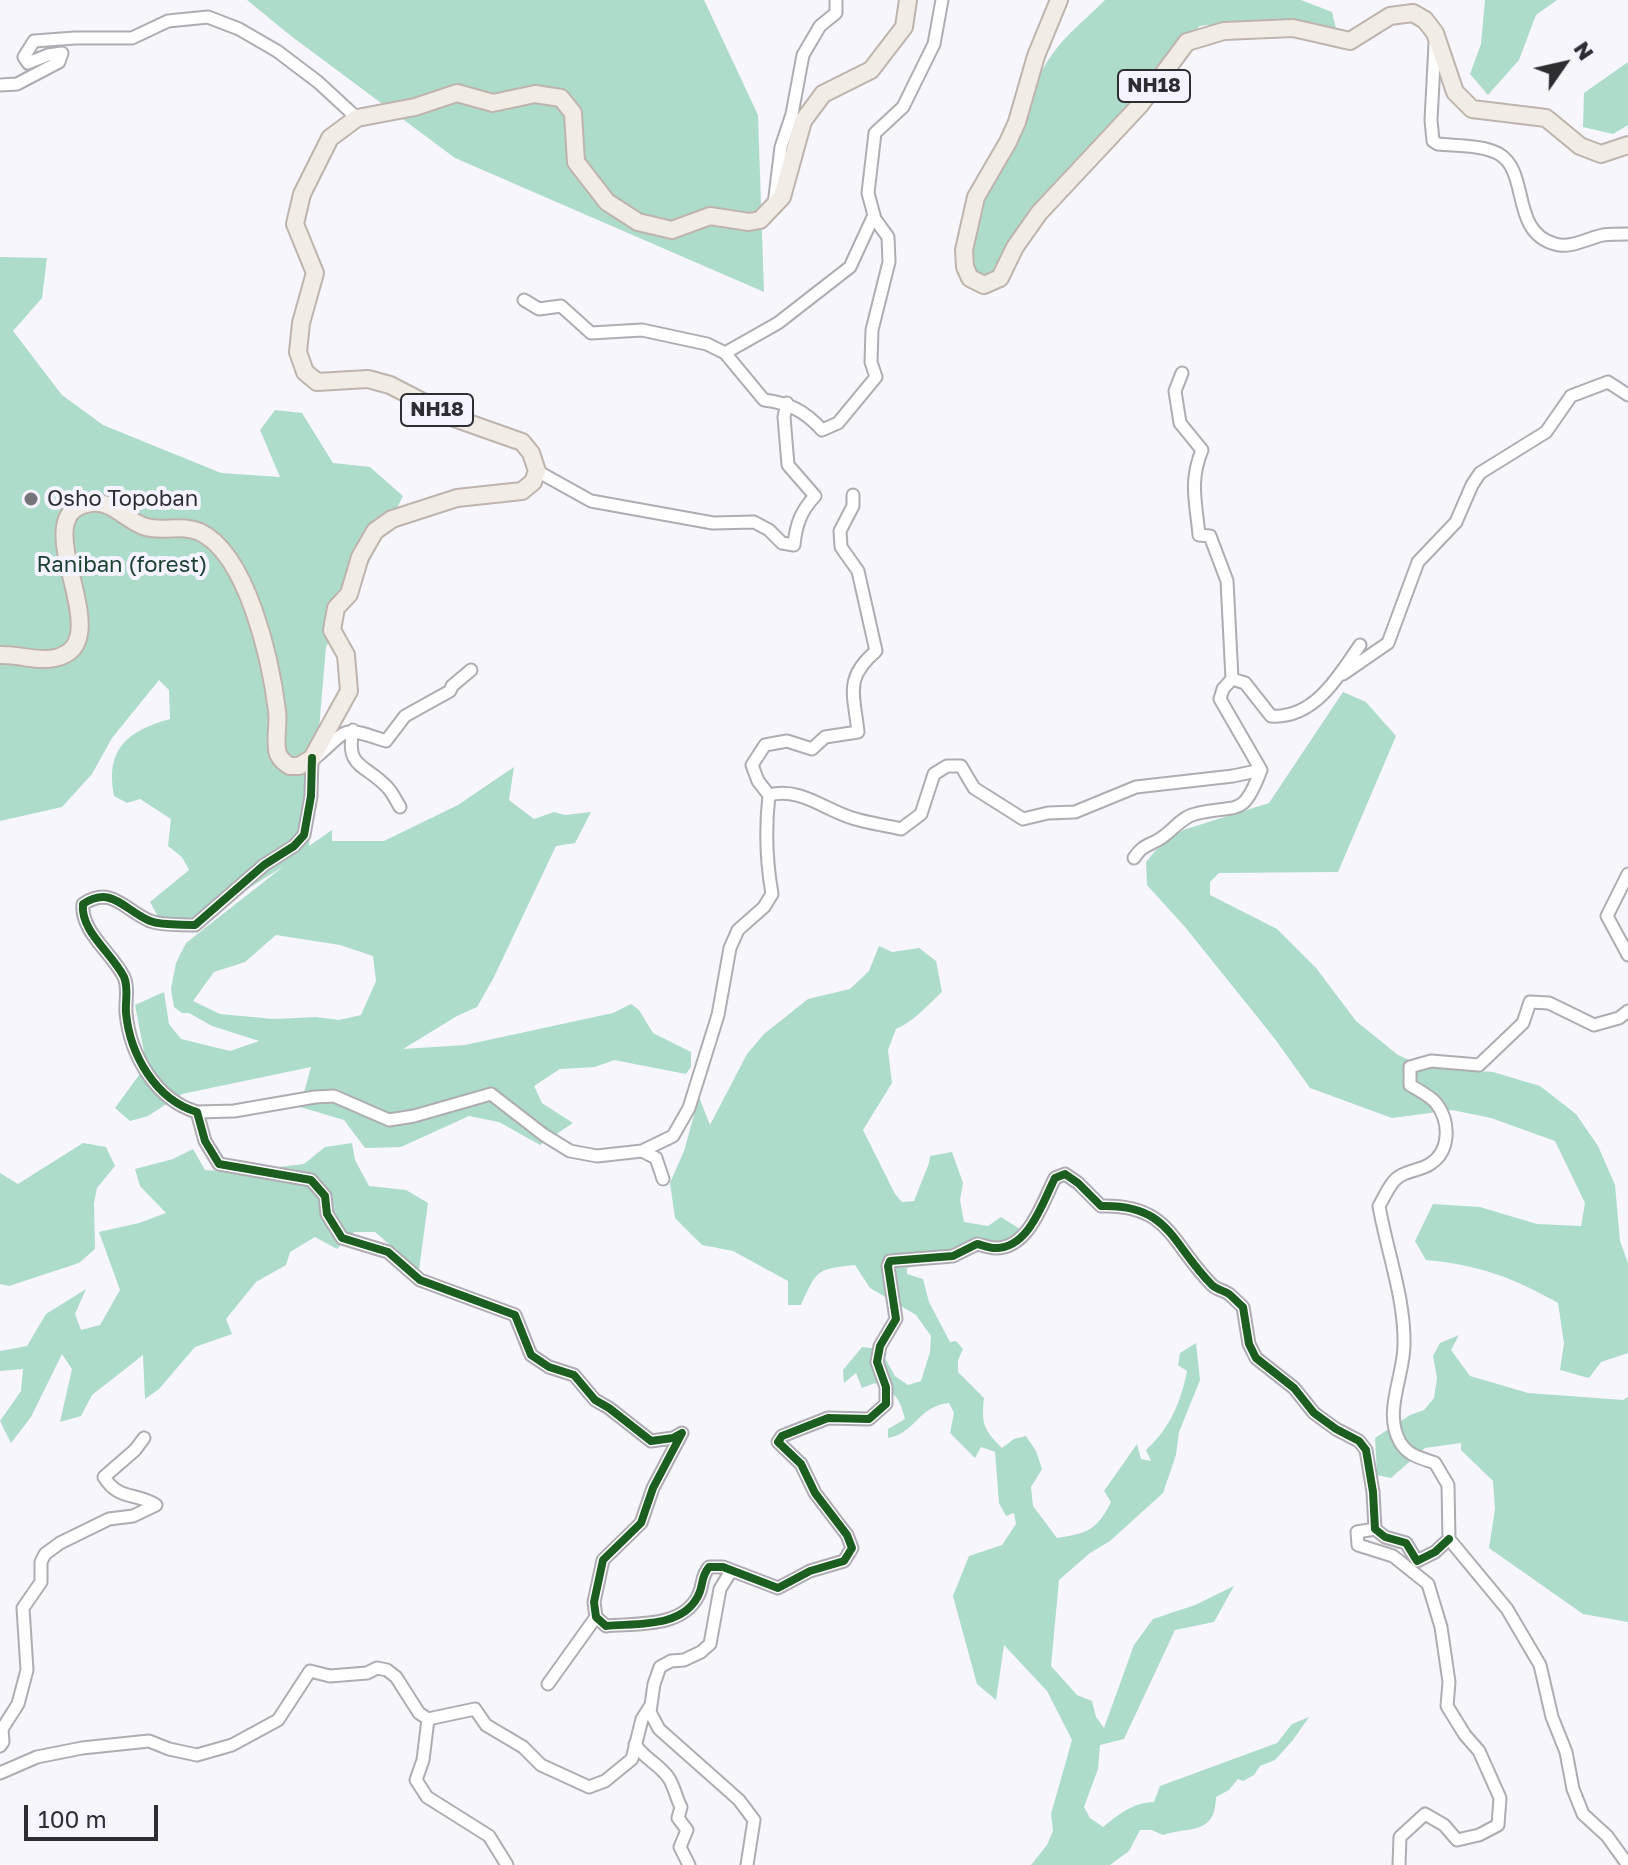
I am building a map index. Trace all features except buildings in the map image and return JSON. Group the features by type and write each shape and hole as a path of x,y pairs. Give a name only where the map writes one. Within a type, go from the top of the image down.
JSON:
{"main road":[{"path":"357,118 415,107 457,93 493,103 535,94 561,98 573,113 576,162 607,202 638,222 672,230 710,216 754,221 764,218 782,197 803,121 823,94 871,70 904,27 908,0"},
{"name":"NH18","path":"1059,0 1036,56 1017,122 976,197 964,250 965,267 970,278 984,285 1000,278 1015,247 1039,213 1140,105 1187,42 1224,31 1293,28 1350,41 1390,16 1413,13 1425,20 1435,33"},
{"path":"1435,33 1455,92 1472,109 1546,118 1580,146 1601,154 1628,145"},
{"name":"NH18","path":"357,118 330,138 302,194 295,224 315,273 301,323 298,352 305,372 317,382 368,379 390,385 454,418 522,442 531,453 537,471"},
{"path":"0,655 56,658 69,650 79,638 82,624 65,556 67,522 73,512 92,503 108,505 139,525 197,530 221,546 247,597 269,663 279,756 290,766 299,766 312,759 349,691 346,655 332,630 336,608 349,594 360,557 375,531 392,519 457,498 522,491 533,482 537,471"}],"street":[{"path":"774,205 781,147 792,114 803,55 820,26 836,13 836,0"},
{"path":"524,300 539,309 561,306 591,333 642,330 707,344 725,353 764,400 787,403 810,416 822,430 838,423 876,377 871,362 872,330 889,262 888,237 874,215 868,193 875,133 903,107 934,44 942,0"},
{"path":"0,85 17,84 59,62 62,53 28,63 24,57 34,41 132,38 168,21 208,17 239,29 277,51 318,82 357,118"},
{"path":"1435,33 1433,141 1492,151 1503,157 1511,169 1522,209 1532,228 1543,239 1558,246 1601,236 1628,234"},
{"path":"725,353 778,323 850,267 874,215"},
{"path":"1182,373 1175,391 1180,423 1202,450 1194,471 1199,535 1210,536 1227,581 1232,679 1223,689 1220,699 1261,770"},
{"path":"1336,679 1388,643 1418,562 1456,522 1480,473 1546,432 1571,396 1608,382 1628,395"},
{"path":"537,471 591,501 713,523 754,522 769,530 782,543 794,545 796,525 803,509 815,496 788,465 784,417 787,403"},
{"path":"471,670 450,691 405,716 386,741 353,730 336,736 312,759 311,796 304,835 195,925 153,922 110,897 94,897 83,904 86,926 114,958 127,982 126,1015 148,1077 180,1107 197,1112 234,1111 334,1096 389,1120 491,1094 570,1151 597,1156 642,1151 673,1136 689,1108 718,1015 730,948 738,930 764,907 772,894 765,829 769,795 758,781 752,765 765,745 787,741 812,749 825,737 858,732 853,688 859,666 876,651 858,571 841,547 840,531 853,506 853,495"},
{"path":"1232,679 1245,683 1271,716 1300,712 1321,696 1360,645"},
{"path":"353,730 350,746 356,765 386,786 400,807"},
{"path":"769,795 783,791 824,804 851,818 901,829 921,814 934,774 947,766 961,766 974,788 1023,819 1048,813 1075,812 1136,787 1261,770"},
{"path":"1134,858 1141,846 1159,839 1192,814 1241,807 1251,796 1261,770"},
{"path":"1628,874 1607,916 1628,955"},
{"path":"1628,1011 1619,1018 1594,1025 1549,1003 1530,1002 1523,1023 1479,1065 1431,1061 1410,1067 1410,1085 1435,1102 1446,1122 1447,1135 1443,1150 1429,1165 1415,1168 1396,1179 1379,1206 1400,1303 1404,1346 1393,1415 1399,1440 1411,1455 1435,1463 1448,1485 1449,1539 1507,1609 1540,1665 1552,1717 1566,1752 1573,1789 1583,1814 1607,1836 1628,1865"},
{"path":"197,1112 205,1141 219,1164 311,1180 325,1196 327,1214 342,1238 388,1252 420,1280 515,1315 531,1355 549,1367 574,1375 595,1400 651,1441 673,1438 682,1433 653,1488 641,1523 603,1560 594,1602 596,1617 606,1626 679,1617 690,1609 700,1593 702,1577 709,1567 731,1571 778,1588 810,1571 844,1561 852,1548 847,1535 815,1493 801,1464 778,1442 782,1436 828,1418 869,1419 886,1404 886,1387 877,1362 880,1346 896,1319 888,1266 890,1261 953,1256 977,1244 997,1249 1012,1244 1025,1234 1034,1221 1055,1178 1065,1174 1101,1206 1120,1206 1154,1216 1213,1286 1243,1307 1249,1344 1256,1358 1294,1388 1314,1413 1359,1441 1366,1450 1375,1529"},
{"path":"642,1151 656,1158 663,1179"},
{"path":"0,1746 3,1742 2,1729 18,1704 27,1670 23,1608 41,1582 41,1562 45,1554 60,1543 109,1519 133,1516 156,1505 119,1494 104,1477 144,1438"},
{"path":"1399,1865 1400,1837 1425,1814 1444,1825 1457,1840 1479,1835 1498,1825 1500,1798 1479,1751 1447,1706 1449,1682 1441,1627 1428,1584 1393,1556 1358,1545 1357,1532 1375,1529 1385,1537 1406,1543 1417,1561 1435,1552 1449,1539"},
{"path":"731,1571 720,1589 717,1619 710,1644 701,1652 660,1667 650,1712 659,1729 739,1800 754,1820 747,1865"},
{"path":"548,1684 596,1617"},
{"path":"0,1773 37,1757 82,1748 149,1741 197,1755 232,1745 278,1720 310,1671 330,1676 367,1673 377,1668 387,1670 396,1677 419,1713 428,1719 475,1709 486,1725 523,1747 541,1765 589,1787 605,1781 632,1759 642,1719 651,1705"},
{"path":"428,1719 423,1760 416,1780 427,1797 489,1836 507,1865"},
{"path":"635,1744 639,1752 671,1779 673,1792 681,1807 678,1818 687,1830 680,1847 689,1865"}],"green space":[{"path":"247,0 704,0 758,115 764,292 455,158"},
{"path":"1105,0 1301,0 1332,12 1336,28 1311,22 1257,20 1200,26 1162,61 1135,106 998,270 988,278 977,276 972,265 971,246 986,190 999,157 1053,53"},
{"path":"1485,0 1557,0 1536,15 1519,60 1488,95 1470,74 1481,44"},
{"path":"1628,62 1628,125 1613,134 1583,127 1584,93"},
{"name":"Raniban (forest)","path":"0,257 47,258 42,298 13,331 62,395 103,425 221,473 280,477 260,430 275,410 302,413 333,463 370,467 403,496 326,647 309,846 332,830 332,841 384,841 458,805 514,767 509,800 534,819 554,812 565,815 591,812 575,843 556,846 477,1007 403,1049 465,1045 613,1013 631,1004 639,1010 653,1033 691,1052 691,1067 686,1074 614,1060 595,1067 560,1069 534,1086 542,1103 573,1123 540,1145 499,1122 469,1116 401,1147 365,1148 344,1120 300,1107 311,1067 182,1094 148,1116 130,1121 115,1108 142,1071 144,1052 135,1005 164,992 169,1024 181,1039 230,1051 259,1041 182,1013 174,1007 171,989 176,963 186,943 284,866 206,915 161,922 150,902 189,870 182,857 168,846 171,819 140,799 127,803 114,796 112,780 116,754 122,744 142,729 170,719 169,690 159,680 112,738 92,774 62,807 0,821","holes":["276,935 340,945 373,956 376,981 361,1015 339,1020 316,1017 274,1019 220,1014 193,1001 214,972 245,962"]},
{"path":"1343,692 1366,702 1396,736 1338,872 1219,873 1210,882 1210,895 1277,929 1316,968 1356,1021 1398,1055 1425,1067 1493,1072 1540,1086 1576,1114 1598,1146 1615,1185 1620,1241 1628,1263 1628,1353 1601,1362 1589,1378 1560,1370 1564,1343 1558,1303 1495,1274 1463,1265 1426,1260 1415,1241 1433,1204 1480,1207 1537,1224 1581,1226 1585,1203 1555,1141 1491,1118 1452,1110 1392,1118 1310,1088 1275,1039 1147,885 1146,862 1156,850 1183,830 1269,803"},
{"path":"879,946 892,952 919,948 936,961 942,992 914,1018 896,1029 888,1050 892,1083 863,1130 902,1202 914,1201 930,1156 952,1152 963,1183 960,1200 964,1222 988,1226 1001,1217 1031,1236 1013,1249 969,1249 941,1262 907,1268 907,1274 923,1279 929,1302 950,1342 956,1341 963,1349 958,1360 958,1372 984,1398 985,1426 991,1436 1002,1448 1014,1439 1026,1436 1036,1451 1042,1469 1031,1487 1033,1506 1057,1538 1084,1532 1101,1519 1111,1502 1104,1491 1137,1444 1141,1459 1151,1461 1146,1450 1168,1424 1178,1404 1187,1371 1178,1365 1180,1353 1196,1343 1200,1380 1179,1432 1176,1455 1163,1493 1110,1541 1090,1553 1059,1580 1051,1666 1077,1695 1092,1701 1096,1717 1104,1728 1134,1645 1153,1619 1195,1605 1234,1586 1214,1622 1175,1630 1124,1739 1100,1745 1098,1769 1084,1807 1090,1818 1103,1827 1132,1807 1154,1802 1160,1786 1277,1743 1292,1724 1309,1717 1275,1760 1260,1766 1254,1775 1243,1781 1238,1779 1229,1790 1216,1797 1215,1809 1206,1824 1163,1835 1152,1830 1140,1830 1129,1851 1110,1865 1031,1865 1047,1845 1053,1831 1051,1814 1072,1740 1047,1691 1004,1645 996,1700 977,1684 953,1596 969,1556 1002,1545 1016,1524 1014,1513 1006,1516 999,1503 995,1452 981,1447 975,1458 950,1433 954,1413 949,1403 930,1409 905,1431 888,1438 888,1429 905,1419 896,1396 875,1383 862,1388 856,1373 844,1383 843,1370 862,1347 880,1349 895,1376 908,1385 921,1381 930,1352 931,1336 916,1315 870,1288 855,1265 819,1273 801,1305 788,1305 788,1281 733,1251 702,1245 675,1218 670,1183 684,1151 699,1097 710,1125 747,1054 764,1034 808,999 850,989 869,971"},
{"path":"83,1143 106,1147 115,1166 97,1188 94,1203 95,1249 79,1263 9,1286 0,1284 0,1173 18,1184"},
{"path":"352,1143 355,1160 369,1186 406,1190 428,1203 419,1270 375,1232 354,1232 337,1249 315,1237 290,1252 286,1265 256,1282 226,1319 232,1334 195,1347 159,1389 145,1399 143,1355 92,1395 81,1416 60,1422 72,1369 62,1354 31,1417 11,1443 0,1421 21,1391 23,1369 0,1371 0,1351 27,1346 46,1314 86,1289 75,1314 81,1330 100,1325 120,1290 99,1232 166,1213 140,1186 135,1169 173,1159 193,1149 205,1170 237,1172 304,1164 325,1147"},
{"path":"1459,1335 1451,1350 1470,1376 1528,1393 1623,1400 1628,1397 1628,1622 1583,1614 1489,1548 1495,1509 1493,1481 1461,1450 1461,1443 1425,1448 1391,1478 1377,1475 1375,1438 1410,1415 1424,1410 1434,1398 1437,1378 1433,1356 1440,1343"}],"cycle path":[{"path":"312,758 311,796 304,835 195,925 155,923 118,901 102,897 83,904 86,923 124,977 126,1013 139,1060 169,1097 197,1112 205,1141 219,1164 311,1180 325,1196 327,1214 342,1238 388,1252 420,1280 515,1315 531,1355 549,1367 574,1375 595,1400 651,1441 673,1438 682,1433 653,1488 641,1523 603,1560 594,1602 596,1617 606,1626 658,1622 681,1614 698,1596 709,1567 723,1567 778,1588 810,1571 844,1561 852,1548 847,1535 815,1493 801,1464 778,1442 782,1436 828,1418 869,1419 886,1404 886,1387 877,1362 880,1346 896,1319 888,1266 890,1261 953,1256 977,1244 993,1248 1007,1246 1026,1232 1055,1178 1065,1174 1101,1206 1124,1207 1156,1219 1212,1285 1229,1294 1243,1307 1249,1344 1256,1358 1294,1388 1314,1413 1359,1441 1366,1450 1375,1529 1385,1537 1406,1543 1417,1561 1435,1552 1449,1539"}],"place":[{"name":"Osho Topoban","path":"31,499"}]}
